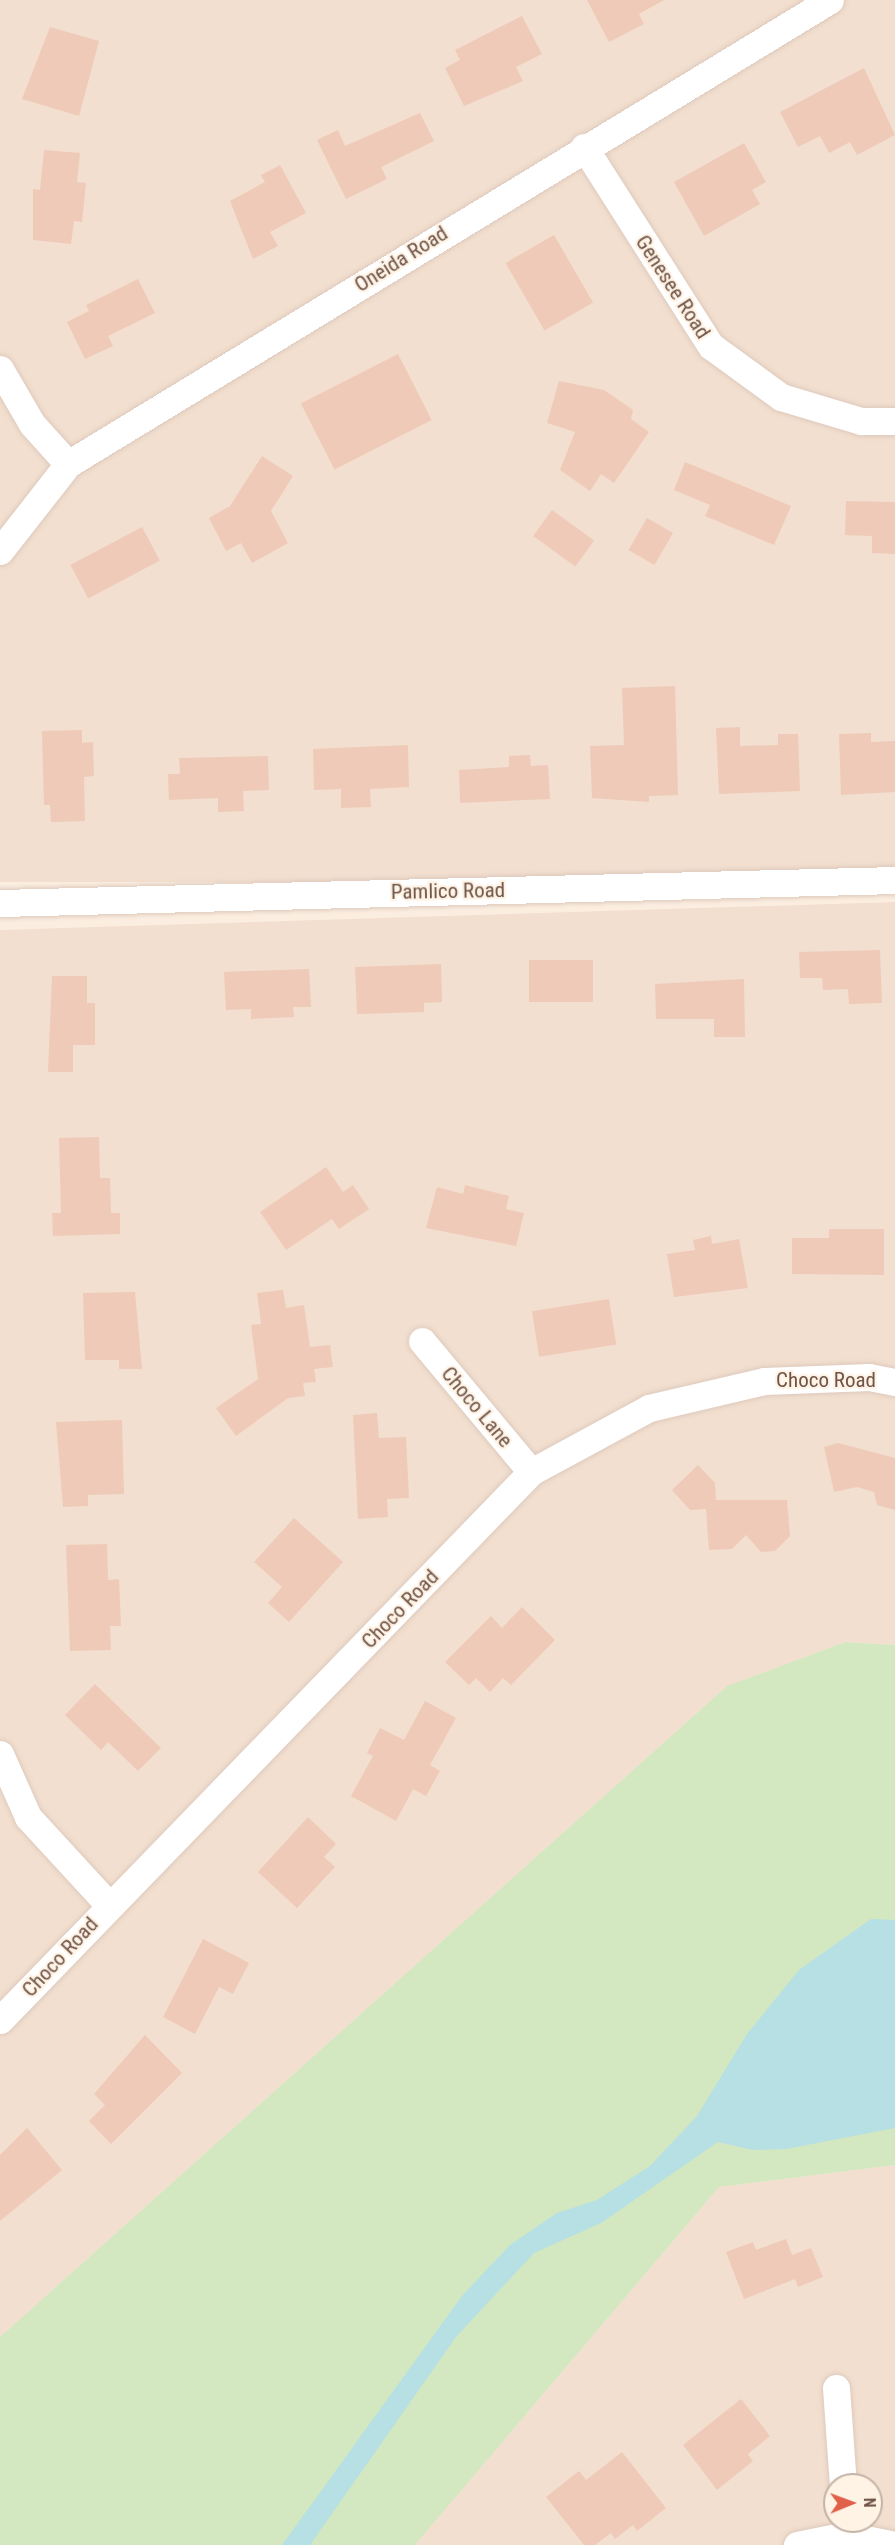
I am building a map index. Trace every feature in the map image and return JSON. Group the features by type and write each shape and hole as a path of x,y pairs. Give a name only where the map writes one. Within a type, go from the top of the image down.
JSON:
{"street":[{"name":"Oneida Road","path":"0,551 68,464 584,147 830,0"},
{"name":"Genesee Road","path":"584,147 711,346 781,397 861,422 895,421"},
{"path":"0,369 32,424 68,464"},
{"name":"Pamlico Road","path":"0,903 895,880"},
{"name":"Choco Lane","path":"422,1341 531,1472"},
{"name":"Choco Road","path":"0,2020 531,1472 649,1408 764,1381 869,1377 895,1382"},
{"path":"0,1754 28,1817 109,1905"},
{"path":"836,2388 842,2473"},
{"path":"797,2545 832,2533"},
{"path":"860,2533 895,2545"}],"shaded area":[{"path":"0,0 895,0 895,882 0,882"},
{"path":"895,902 895,1645 845,1642 727,1686 0,2337 0,930"},
{"path":"895,2165 895,2545 415,2545 719,2187"}],"green space":[{"path":"845,1642 895,1645 895,2165 719,2187 415,2545 0,2545 0,2337 727,1686"}],"water":[{"path":"871,1919 895,1920 895,2128 786,2149 753,2150 718,2142 601,2223 534,2253 456,2337 310,2545 282,2545 462,2296 510,2245 557,2213 597,2200 650,2166 697,2116 747,2034 799,1970"}],"building":[{"path":"587,0 664,0 639,14 644,24 609,42"},
{"path":"522,16 542,54 516,67 523,81 464,106 445,68 460,60 455,50"},
{"path":"50,27 99,41 79,116 22,99"},
{"path":"864,68 895,135 857,155 850,142 829,153 820,136 798,147 780,112"},
{"path":"420,113 434,141 381,167 387,179 346,199 317,140 338,130 345,146"},
{"path":"744,143 766,182 752,190 760,204 704,236 674,182"},
{"path":"44,150 80,153 77,182 86,183 82,222 74,221 71,244 33,240 33,189 40,190"},
{"path":"280,165 306,213 270,232 278,246 253,259 230,201 265,182 261,175"},
{"path":"554,235 593,303 545,331 506,263"},
{"path":"138,279 155,313 108,336 113,346 85,359 67,322 89,311 86,305"},
{"path":"398,354 432,420 334,469 301,403"},
{"path":"559,381 604,390 633,410 631,419 649,432 614,483 601,474 590,491 560,470 575,432 547,423"},
{"path":"262,456 293,476 271,511 288,543 252,563 241,543 226,551 209,518 230,506"},
{"path":"685,462 791,506 774,545 705,516 710,505 674,490"},
{"path":"846,501 895,502 895,554 872,553 872,536 845,535"},
{"path":"552,510 594,541 575,566 533,536"},
{"path":"647,518 673,533 654,565 628,550"},
{"path":"142,527 160,561 88,599 70,565"},
{"path":"675,686 678,795 649,796 649,802 592,798 590,746 624,745 622,688"},
{"path":"740,727 740,746 778,745 778,734 798,734 800,791 719,794 716,728"},
{"path":"82,730 82,743 93,742 94,776 84,777 85,821 51,822 50,805 44,805 42,731"},
{"path":"871,733 871,742 895,741 895,792 841,795 839,734"},
{"path":"408,745 409,787 370,789 371,807 341,808 341,789 314,790 313,749"},
{"path":"530,755 531,766 548,765 550,799 460,803 459,770 509,767 509,756"},
{"path":"268,756 269,790 243,791 244,811 218,812 218,798 169,800 168,774 180,774 179,758"},
{"path":"880,950 882,1003 849,1004 848,989 823,990 822,978 800,978 799,952"},
{"path":"529,960 593,960 593,1002 529,1002"},
{"path":"441,964 442,1002 424,1003 424,1012 357,1014 355,967"},
{"path":"309,969 311,1007 293,1007 294,1017 251,1019 251,1009 226,1010 224,972"},
{"path":"52,976 87,976 87,1003 95,1003 95,1045 73,1045 73,1072 48,1072"},
{"path":"744,979 745,1037 714,1037 714,1019 656,1019 655,984"},
{"path":"99,1137 100,1178 110,1178 111,1213 120,1213 120,1234 53,1236 52,1213 61,1213 59,1138"},
{"path":"326,1167 343,1192 353,1185 369,1209 339,1229 332,1219 286,1250 260,1212"},
{"path":"465,1185 509,1196 506,1209 524,1213 516,1246 426,1228 437,1187 463,1194"},
{"path":"829,1229 884,1229 884,1275 792,1274 792,1238 829,1238"},
{"path":"711,1236 712,1244 739,1239 748,1288 674,1297 667,1254 695,1250 693,1240"},
{"path":"283,1290 286,1308 304,1305 310,1347 330,1345 333,1367 314,1369 316,1382 303,1383 305,1396 288,1398 236,1436 216,1408 258,1379 251,1325 261,1324 257,1293"},
{"path":"135,1292 142,1369 119,1369 119,1360 85,1360 83,1293"},
{"path":"609,1299 616,1344 539,1357 532,1311"},
{"path":"377,1413 379,1438 406,1437 409,1498 387,1499 388,1517 358,1519 353,1415"},
{"path":"122,1420 124,1494 88,1495 88,1506 63,1507 56,1422"},
{"path":"838,1443 895,1458 895,1510 877,1505 874,1492 857,1487 834,1492 824,1447"},
{"path":"698,1465 715,1483 716,1500 787,1500 790,1536 775,1551 761,1552 746,1535 732,1549 709,1550 706,1509 690,1510 672,1490"},
{"path":"294,1518 343,1562 289,1622 268,1603 282,1587 254,1562"},
{"path":"107,1544 108,1580 119,1579 121,1626 110,1626 111,1650 70,1651 66,1545"},
{"path":"522,1607 555,1640 511,1685 503,1678 490,1692 476,1678 469,1685 445,1662 491,1616 502,1628"},
{"path":"95,1684 161,1748 138,1771 108,1742 101,1750 65,1715"},
{"path":"425,1701 456,1718 430,1765 440,1771 426,1796 413,1789 396,1821 351,1796 373,1756 367,1753 380,1728 404,1740"},
{"path":"308,1817 336,1844 324,1857 335,1867 297,1908 258,1872"},
{"path":"203,1939 249,1963 233,1994 219,1987 195,2034 163,2017"},
{"path":"145,2035 182,2073 111,2144 89,2121 105,2105 94,2094"},
{"path":"27,2128 62,2170 0,2221 0,2155"},
{"path":"786,2239 792,2255 811,2248 823,2277 798,2287 795,2279 744,2299 726,2252 753,2242 756,2250"},
{"path":"741,2399 770,2436 748,2454 753,2461 717,2490 683,2445"},
{"path":"622,2452 666,2508 637,2531 633,2525 615,2539 611,2533 595,2545 584,2545 546,2497 579,2471 586,2480"}]}
